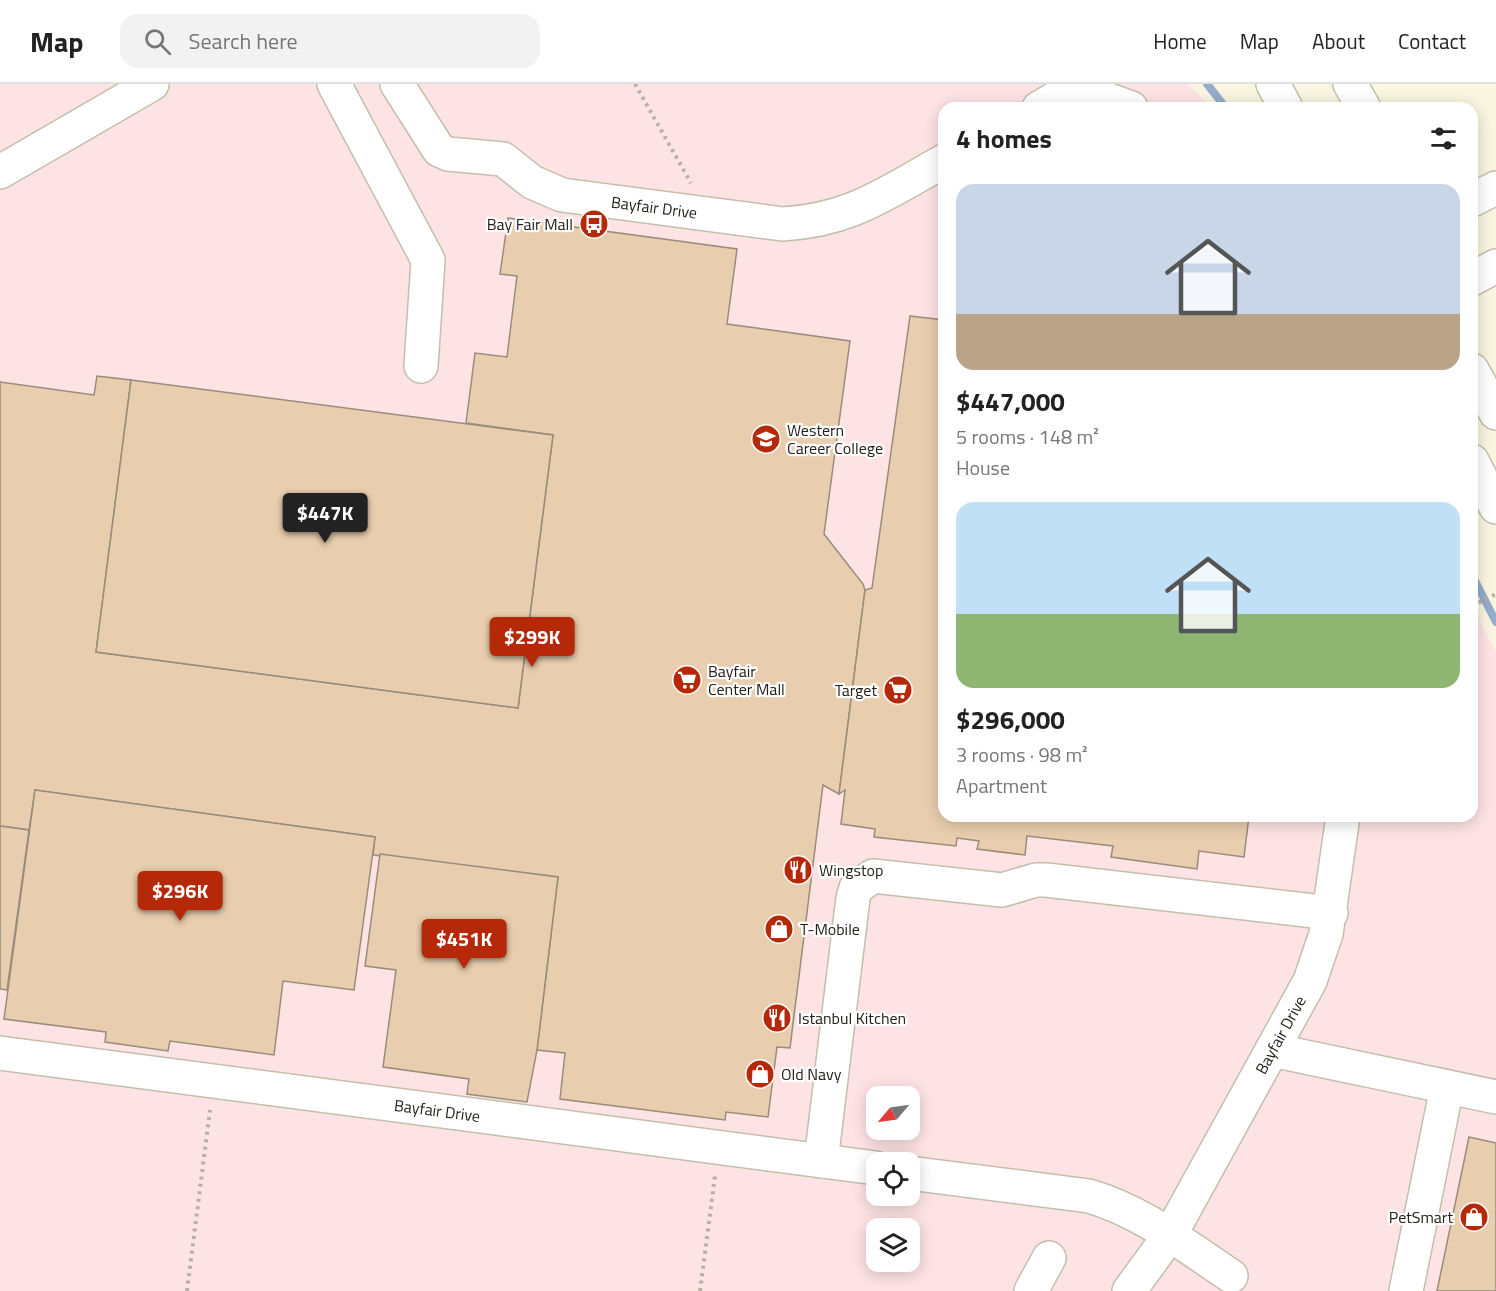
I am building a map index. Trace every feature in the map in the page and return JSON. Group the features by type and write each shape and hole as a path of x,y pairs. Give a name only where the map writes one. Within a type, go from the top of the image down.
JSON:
{"lane":[{"path":"0,172 152,84"},
{"path":"334,84 428,260 421,366"},
{"name":"Bayfair Drive","path":"397,84 439,150 448,154 503,159 532,182 562,195 783,224 827,219 864,205 938,163"},
{"path":"1273,84 1283,102"},
{"path":"1350,84 1360,102"},
{"path":"1047,102 1069,86 1114,102"},
{"path":"1478,197 1496,188"},
{"path":"1478,276 1496,266"},
{"path":"1478,381 1496,413"},
{"path":"1478,462 1496,472"},
{"path":"1478,471 1496,507"},
{"name":"Bayfair Drive","path":"1129,1291 1170,1235 1310,981 1320,956 1331,913 1342,822"},
{"path":"821,1161 853,898 856,888 873,876 1002,890 1036,880 1046,880 1331,913"},
{"path":"1272,1050 1496,1097"},
{"name":"Bayfair Drive","path":"0,1053 866,1167"},
{"path":"1406,1291 1447,1087"},
{"path":"920,1174 1089,1196 1125,1210 1170,1235 1231,1276"},
{"path":"1149,1291 1170,1235"},
{"path":"1031,1291 1049,1258"}],"path":[{"path":"635,84 696,191 691,212"},
{"path":"1478,603 1496,594"},
{"path":"187,1291 213,1081"},
{"path":"700,1291 716,1148"}],"shaded area":[{"path":"0,84 1187,84 1206,102 938,102 938,822 1478,822 1478,617 1496,653 1496,1291 0,1291"}],"building":[{"name":"Bayfair Center Mall","path":"508,218 737,249 727,324 850,341 824,534 863,584 865,590 839,794 823,785 790,1048 777,1047 768,1117 726,1112 725,1120 560,1099 565,1053 537,1050 558,877 373,855 375,837 35,790 29,830 0,826 0,382 94,395 97,376 131,380 96,652 518,708 553,435 466,423 475,353 507,357 517,276 500,274"},
{"name":"Target","path":"910,316 938,319 938,822 1248,822 1244,857 1199,851 1197,869 1111,857 1113,846 1027,836 1025,855 977,849 979,841 957,838 956,846 874,837 875,829 841,824 845,790 839,794 865,590 872,588"},
{"path":"131,380 553,435 518,708 96,652"},
{"path":"35,790 375,837 354,990 283,981 274,1055 170,1041 168,1051 105,1042 106,1032 4,1019"},
{"path":"0,826 29,830 7,990 0,989"},
{"path":"380,854 558,877 537,1050 527,1102 467,1094 469,1079 383,1067 396,970 365,966"},
{"name":"PetSmart","path":"1469,1137 1496,1143 1496,1291 1437,1291"}],"waterway":[{"path":"1207,84 1221,102"},
{"path":"1478,587 1496,622"}],"place":[{"name":"Bay Fair Mall","path":"594,224"},
{"name":"Western Career College","path":"766,439"},
{"name":"Bayfair Center Mall","path":"687,680"},
{"name":"Target","path":"898,690"},
{"name":"Wingstop","path":"798,870"},
{"name":"T-Mobile","path":"779,929"},
{"name":"Istanbul Kitchen","path":"777,1018"},
{"name":"Old Navy","path":"760,1074"},
{"name":"PetSmart","path":"1474,1217"}]}
